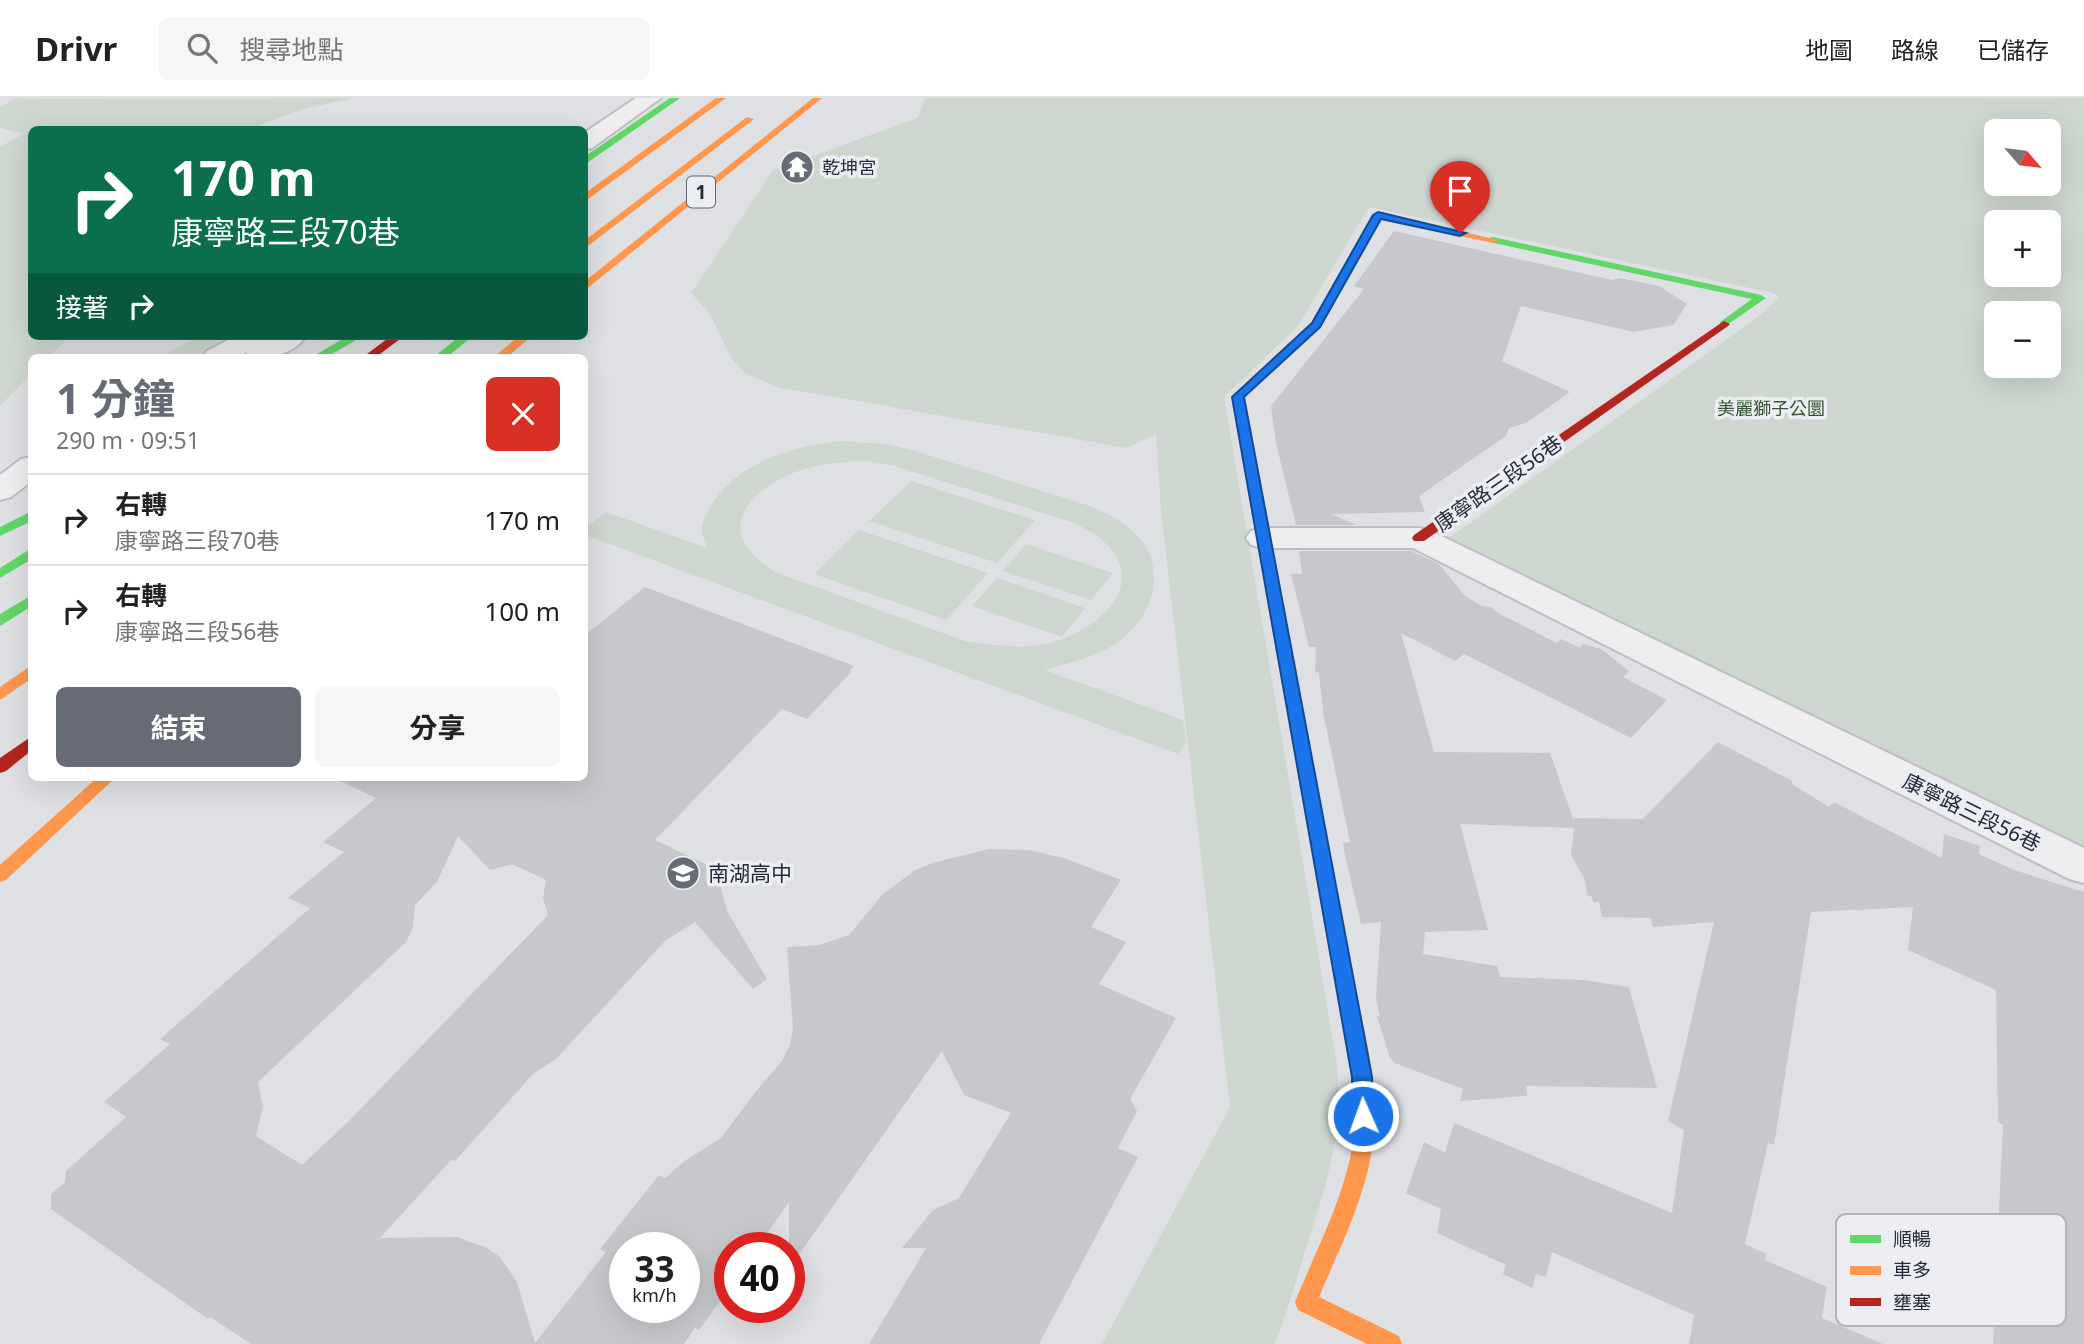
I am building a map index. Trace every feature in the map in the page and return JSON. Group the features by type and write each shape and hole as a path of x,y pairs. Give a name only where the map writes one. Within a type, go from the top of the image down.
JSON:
{"main road":[{"path":"588,159 676,98"},
{"path":"588,196 722,98"},
{"name":"1","path":"588,285 818,98"},
{"name":"1","path":"588,243 768,105"},
{"path":"588,257 656,191"},
{"name":"康寧路三段56巷","path":"1263,538 1238,397 1316,325 1378,215 1761,298 1419,538"},
{"path":"311,354 331,340"},
{"path":"324,354 350,340"},
{"path":"373,354 392,340"},
{"path":"444,354 462,340"},
{"path":"493,354 505,340"},
{"path":"504,354 521,340"},
{"path":"0,532 28,517"},
{"path":"1263,538 1362,1077 1364,1135 1350,1192 1306,1302 1391,1344"},
{"path":"0,574 28,555"},
{"path":"0,621 28,602"},
{"path":"0,695 28,673"},
{"path":"0,767 28,744"},
{"path":"0,875 104,781"}],"street":[{"path":"588,140 650,98"},
{"path":"223,354 249,340"},
{"path":"263,354 286,340"},
{"path":"0,490 28,469"},
{"path":"1263,538 1419,538"},
{"name":"康寧路三段56巷","path":"1419,538 2084,867"}],"green space":[{"path":"17,98 354,98 299,110 258,126 28,126 28,340 66,340 52,354 28,354 28,377 0,406 0,147 23,134 0,128 0,107"},
{"name":"美麗獅子公圜","path":"925,98 2084,98 2084,850 1449,538 1758,317 1779,297 1773,293 1369,207 1298,326 1224,397 1337,1064 1340,1121 1325,1187 1274,1344 1102,1344 1230,1107 1161,511 1156,434 1127,448 781,388 746,374 731,358 710,314 691,293 773,170 918,118"},
{"path":"192,340 247,340 221,354 165,354"},
{"path":"842,441 886,444 912,450 1087,505 1114,517 1129,528 1141,540 1153,569 1151,599 1144,613 1135,626 1114,645 1086,658 1045,670 1183,720 1186,743 1178,754 588,536 588,526 606,512 707,548 702,526 705,516 721,491 750,468 785,452","holes":["864,461 895,466 1071,522 1093,533 1111,549 1120,566 1122,582 1116,597 1093,623 1061,640 1025,646 965,641 775,572 747,547 740,529 742,516 748,505 782,478 820,465"]},
{"path":"911,481 1035,520 997,563 869,521"},
{"path":"859,530 988,573 946,620 814,574"},
{"path":"1026,544 1113,573 1091,600 1003,571"},
{"path":"997,578 1085,608 1062,637 972,606"}],"building":[{"path":"1394,231 1612,280 1620,278 1659,286 1687,304 1673,325 1634,332 1521,306 1502,361 1570,392 1526,423 1509,428 1506,436 1419,496 1425,512 1331,514 1356,525 1296,525 1276,443 1271,406 1364,289 1354,286"},
{"path":"1299,551 1411,551 1439,564 1465,596 1482,606 1491,607 1557,643 1561,639 1580,648 1583,644 1601,649 1629,671 1623,677 1667,700 1631,738 1464,654 1455,661 1401,633 1434,752 1550,753 1574,821 1575,818 1643,819 1718,742 1792,781 1792,784 1829,807 1834,802 1942,858 1944,834 1980,846 1979,854 2014,870 2084,892 2084,1344 1993,1344 1994,1326 2066,1326 2066,1214 1999,1214 2003,1125 1998,1122 1996,990 1908,950 1913,907 1811,912 1774,1145 1768,1143 1745,1244 1767,1254 1765,1260 1827,1287 1822,1318 1883,1344 1689,1344 1694,1315 1552,1252 1546,1277 1536,1274 1532,1288 1503,1274 1506,1265 1437,1233 1441,1209 1406,1193 1424,1142 1445,1153 1454,1123 1672,1213 1684,1130 1668,1121 1714,922 1653,927 1651,918 1602,917 1599,902 1594,903 1591,896 1587,895 1585,880 1571,855 1574,828 1460,824 1488,930 1425,932 1423,954 1497,966 1500,977 1584,980 1629,987 1657,1088 1526,1086 1527,1096 1460,1101 1463,1089 1395,1063 1390,1058 1377,1016 1380,1017 1376,998 1381,922 1361,924 1345,855 1343,843 1350,842 1323,712 1319,673 1315,672 1316,647 1309,647 1291,574 1302,574"},
{"path":"645,587 854,666 807,719 782,709 655,840 722,872 721,888 727,911 767,979 753,989 695,922 665,941 556,1059 534,1073 455,1161 451,1160 380,1238 457,1237 487,1248 500,1257 517,1282 535,1343 606,1252 600,1249 609,1238 609,1323 700,1323 700,1232 614,1232 659,1175 665,1178 686,1160 721,1138 782,1061 790,1045 793,1029 787,947 819,945 849,935 883,894 914,871 932,863 989,849 1029,850 1067,859 1121,880 1091,927 1126,942 1099,984 1176,1018 1130,1099 1137,1111 1118,1148 1138,1157 1039,1344 869,1344 926,1248 902,1248 933,1210 959,1198 1011,1113 964,1095 942,1051 805,1246 805,1232 789,1232 789,1202 768,1232 714,1232 714,1309 699,1330 695,1328 684,1344 251,1344 210,1317 208,1319 51,1209 51,1194 65,1182 66,1171 126,1117 104,1102 170,1044 160,1039 310,908 288,898 344,852 323,842 376,798 340,781 588,781 588,633","holes":["458,836 490,870 512,864 546,880 543,898 548,915 350,1120 302,1165 256,1136 263,1107 258,1082 406,942 413,928 415,905 437,882"]}],"traffic: fast":[{"path":"588,159 676,98"},
{"path":"1493,240 1761,298 1724,324"},
{"path":"324,354 350,340"},
{"path":"444,354 462,340"},
{"path":"1240,405 1341,964"},
{"path":"0,532 28,517"},
{"path":"0,574 28,555"},
{"path":"0,621 28,602"}],"traffic: slow":[{"path":"588,196 722,98"},
{"path":"588,285 818,98"},
{"path":"588,243 750,119"},
{"path":"1240,405 1238,397 1316,325 1379,215 1493,240"},
{"path":"504,354 521,340"},
{"path":"0,695 28,673"},
{"path":"0,875 104,781"},
{"path":"1341,964 1362,1070 1364,1134 1349,1198 1306,1302 1391,1344"}],"traffic: jam":[{"path":"1419,538 1724,324"},
{"path":"373,354 392,340"},
{"path":"0,767 28,744"}],"place":[{"name":"乾坤宮","path":"797,167"},
{"name":"南湖高中","path":"683,873"}],"route":[{"path":"1363,1116 1362,1077 1238,397 1316,325 1378,215 1460,233"}]}
